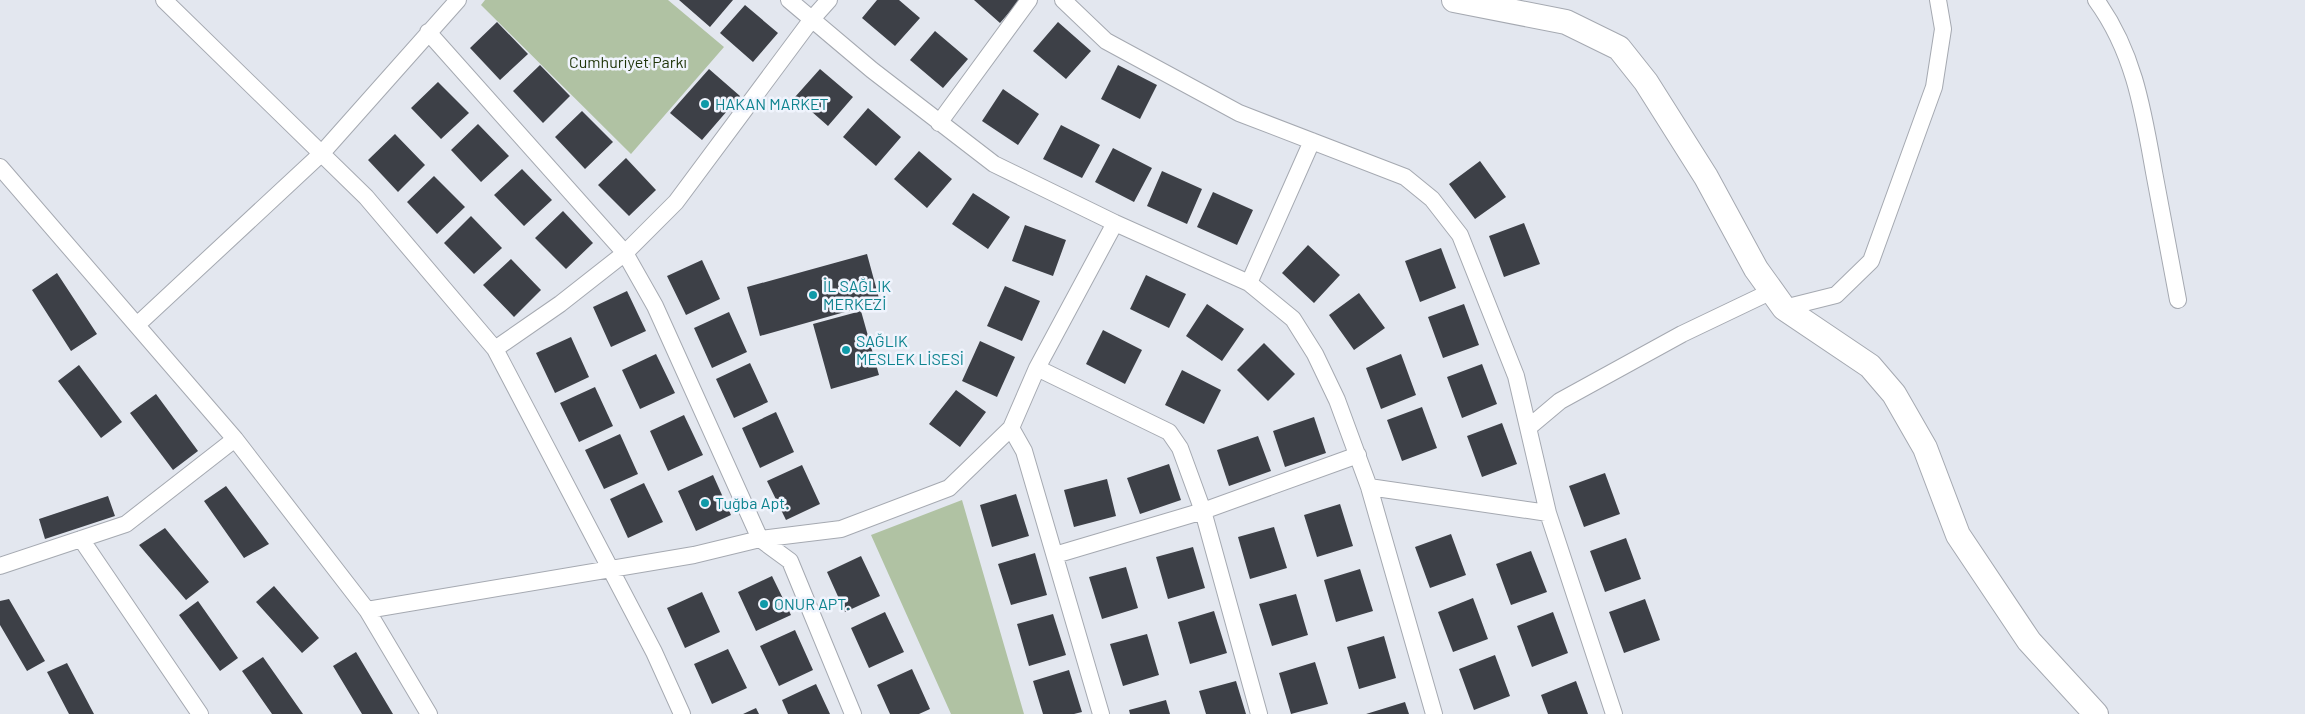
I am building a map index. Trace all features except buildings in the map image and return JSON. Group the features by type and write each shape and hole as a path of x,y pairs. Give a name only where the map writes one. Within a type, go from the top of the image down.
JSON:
{"street":[{"path":"164,0 366,197 495,349 654,652 682,714"},
{"path":"137,325 322,153 458,0"},
{"path":"789,0 939,123 994,164 1115,223 1249,283 1293,319 1315,354 1337,400 1358,455 1369,487 1434,714"},
{"path":"495,349 560,304 625,253 676,202 812,19 829,0"},
{"path":"939,123 1029,0"},
{"path":"1062,0 1106,41 1239,113 1405,178 1432,199 1460,235 1516,376 1548,513 1614,714"},
{"path":"1454,0 1566,22 1620,48 1646,82 1706,177 1756,269 1778,300 1870,366 1894,394 1925,448 1958,535 2029,641 2096,714"},
{"path":"1529,427 1560,401 1682,334 1778,300 1836,296 1871,261 1934,87 1943,28 1938,0"},
{"path":"2096,0 2126,52 2141,99 2178,300"},
{"path":"428,32 625,253 655,306 760,539 790,561 853,714"},
{"path":"1249,283 1312,142"},
{"path":"0,167 235,439 367,610 428,714"},
{"path":"0,189 16,186"},
{"path":"367,610 694,555 760,539 841,529 949,488 1011,428 1037,368 1115,223"},
{"path":"1037,368 1169,432 1180,448 1202,512 1259,714"},
{"path":"1011,428 1024,451 1102,714"},
{"path":"0,566 126,524 235,439"},
{"path":"1055,555 1202,512 1358,455"},
{"path":"1369,487 1548,513"},
{"path":"81,539 200,714"}],"green space":[{"name":"Cumhuriyet Parkı","path":"485,0 668,0 724,47 631,154 481,5"},
{"path":"962,500 1024,714 951,714 871,535"}],"place":[{"name":"HAKAN MARKET","path":"705,104"},
{"name":"İL SAĞLIK MERKEZİ","path":"813,295"},
{"name":"SAĞLIK MESLEK LİSESİ","path":"846,350"},
{"name":"Tuğba Apt.","path":"705,503"},
{"name":"ONUR APT.","path":"764,604"}]}
